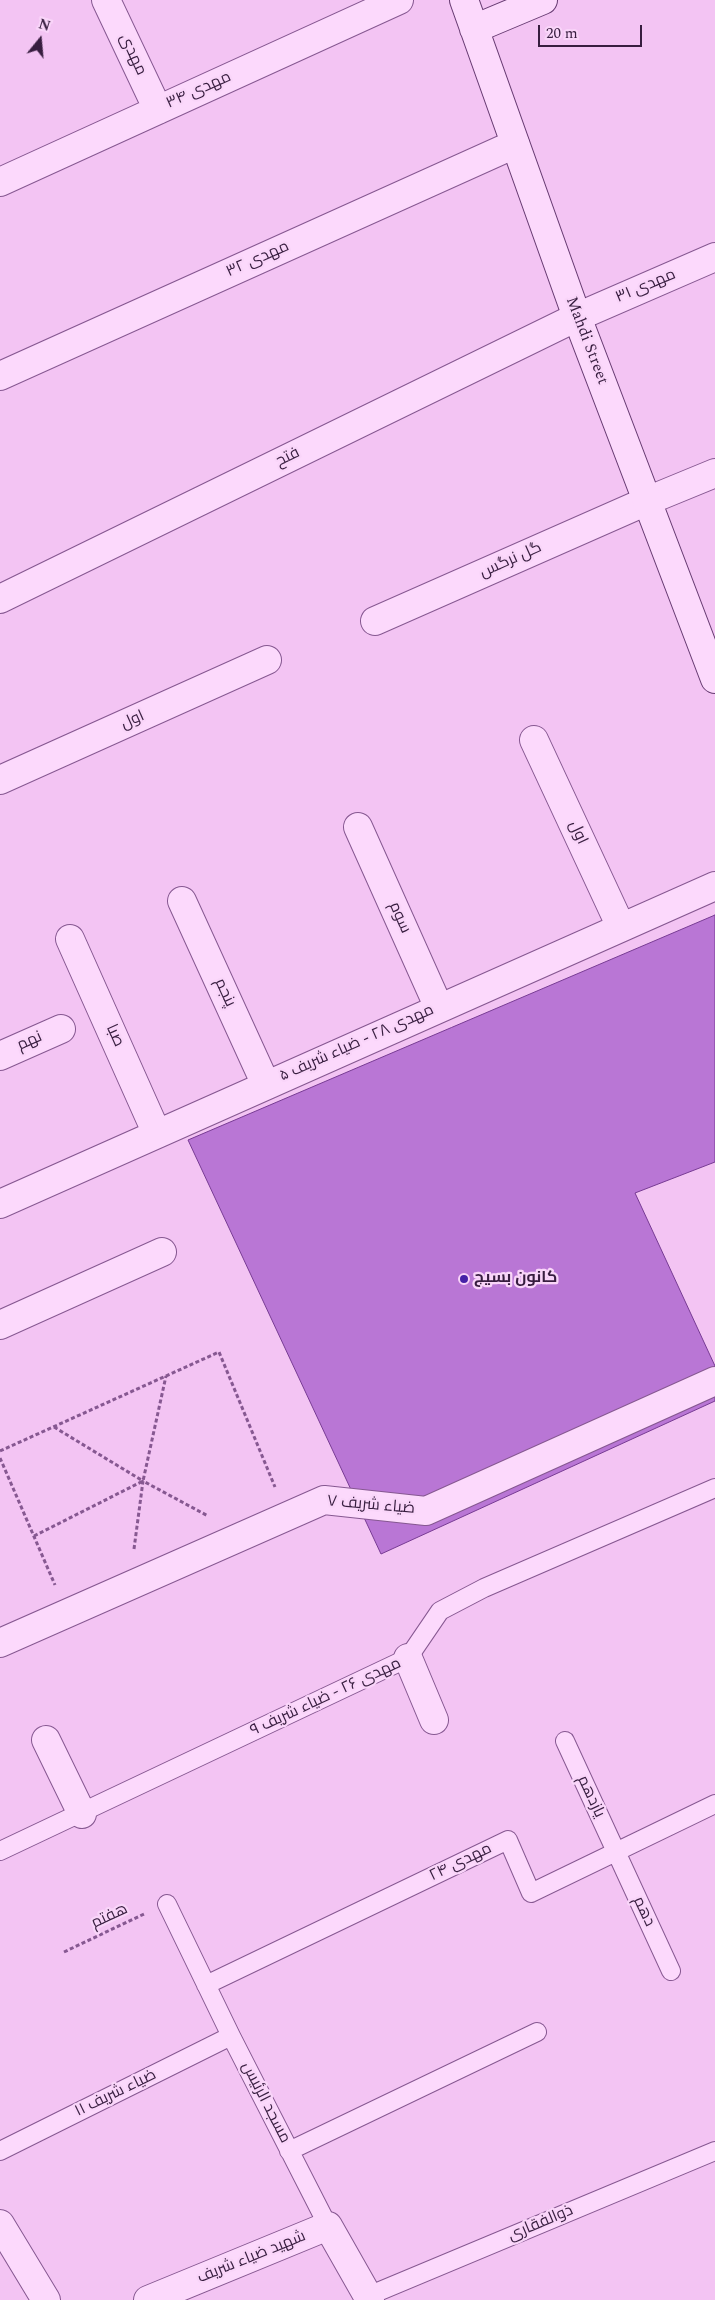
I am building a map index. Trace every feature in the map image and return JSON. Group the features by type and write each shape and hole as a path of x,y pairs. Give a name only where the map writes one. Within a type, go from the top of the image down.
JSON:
{"street":[{"name":"مهدی","path":"106,0 158,110"},
{"name":"مهدی ۳۴","path":"0,182 398,0"},
{"name":"Mahdi Street","path":"464,0 577,317 647,501 708,642 715,679"},
{"path":"474,29 543,0"},
{"name":"مهدی ۳۲","path":"0,376 515,144"},
{"name":"مهدی ۳۱","path":"577,317 715,257"},
{"name":"فتح","path":"0,599 577,317"},
{"name":"گل نرگس","path":"375,621 715,473"},
{"name":"اول","path":"0,780 267,660"},
{"name":"اول","path":"534,740 620,927"},
{"name":"سوم","path":"358,827 439,1008"},
{"name":"مهدی ۲۸ - ضیاء شریف ۵","path":"0,1204 715,886"},
{"name":"پنجم","path":"182,901 266,1086"},
{"name":"صبا","path":"70,939 157,1134"},
{"name":"نهم","path":"0,1056 61,1029"},
{"path":"0,1325 162,1252"},
{"name":"ضیاء شریف ۷","path":"0,1643 324,1500 426,1511 715,1381"},
{"path":"408,1658 434,1720"},
{"path":"46,1740 82,1814"},
{"path":"0,2224 46,2300"},
{"name":"مسجد الرئیس","path":"328,2226 369,2298"},
{"name":"شهید ضیاء شریف","path":"148,2300 328,2226"}],"lane":[{"name":"مهدی ۲۶ - ضیاء شریف ۹","path":"0,1851 82,1814 408,1658 440,1610 484,1588 715,1488"},
{"name":"یازدهم","path":"565,1741 616,1852"},
{"name":"مهدی ۲۴","path":"206,1985 508,1840 531,1893 715,1804"},
{"name":"دهم","path":"616,1852 671,1971"},
{"name":"مسجد الرئیس","path":"167,1904 231,2036 328,2226"},
{"path":"289,2151 537,2032"},
{"name":"ضیاء شریف ۱۱","path":"0,2151 231,2036"},
{"name":"ذوالفقاری","path":"369,2298 715,2151"}],"path":[{"path":"0,1451 219,1352 287,1517"},
{"path":"128,1586 144,1481 166,1376"},
{"path":"54,1427 144,1481 244,1535"},
{"path":"0,1458 68,1613"},
{"path":"34,1536 144,1481"},
{"name":"هفتم","path":"64,1952 167,1904"}],"building":[{"name":"کانون بسیج","path":"715,915 715,1162 635,1193 715,1366 715,1401 381,1554 188,1140"}],"place":[{"name":"کانون بسیج","path":"464,1279"}]}
